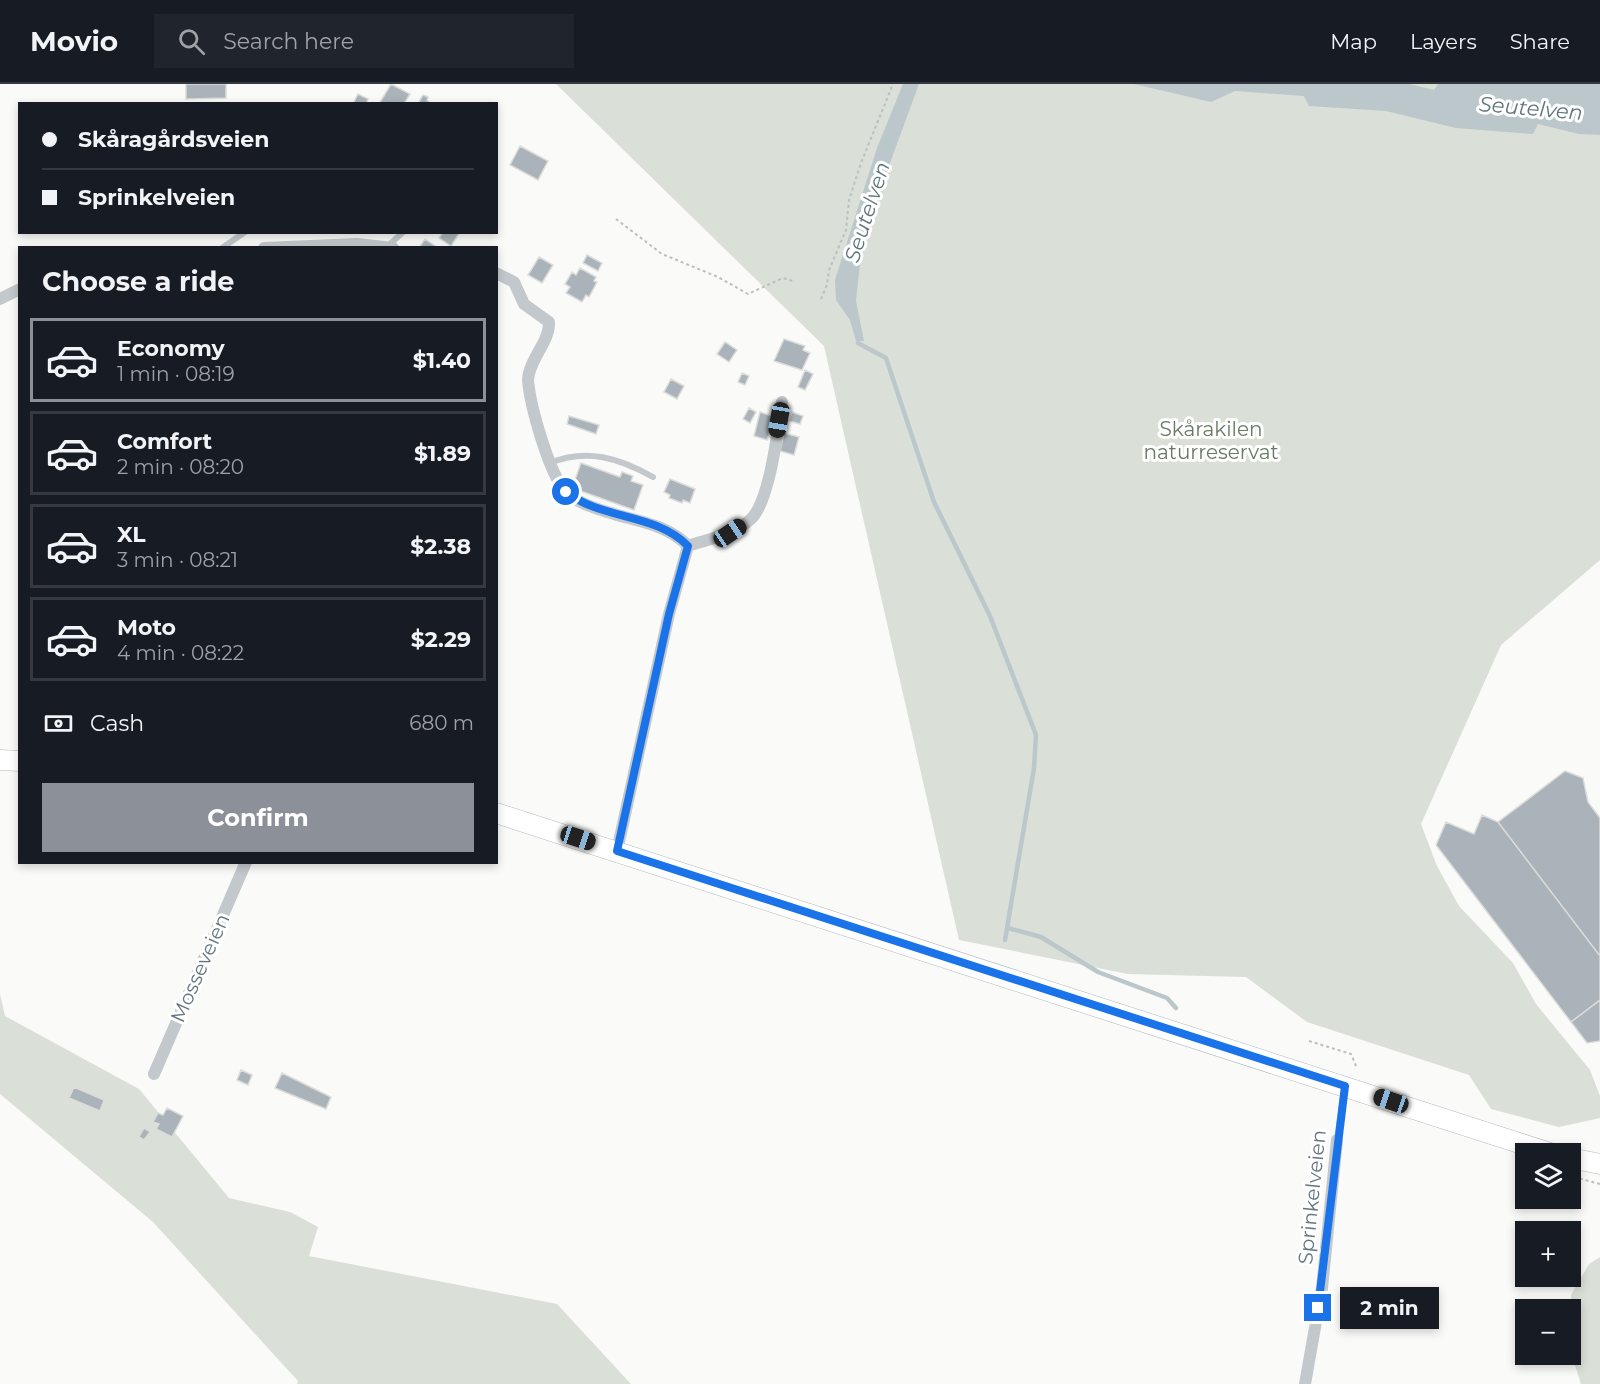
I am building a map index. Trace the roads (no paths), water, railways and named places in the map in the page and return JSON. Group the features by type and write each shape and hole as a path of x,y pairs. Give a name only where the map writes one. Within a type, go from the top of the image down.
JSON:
{"highway":[{"path":"0,760 18,761"},
{"path":"498,814 1519,1143"},
{"path":"1581,1160 1600,1164"}],"street":[{"path":"498,274 514,282 524,304 549,322 547,334 530,366 528,380 550,463 558,480 574,499 672,533 688,546"},
{"path":"0,299 18,290"},
{"path":"688,546 730,533 753,518 769,476 782,402"},
{"path":"617,851 664,635 688,546"},
{"name":"Mosseveien","path":"154,1074 245,864"},
{"name":"Sprinkelveien","path":"1305,1384 1322,1288 1337,1140"}],"lane":[{"path":"225,246 242,234"},
{"path":"391,246 401,234"},
{"path":"550,463 569,456 592,455 636,468 653,477"},
{"name":"Sprinkelveien","path":"1337,1140 1345,1086"}],"water":[{"name":"Seutelven","path":"903,84 919,84 887,171 860,263 856,301 864,341 856,341 850,320 836,300 835,280 877,148"},
{"name":"Seutelven","path":"1134,84 1409,84 1434,90 1438,84 1600,84 1600,135 1579,134 1538,124 1533,134 1456,128 1386,111 1309,106 1304,96 1235,91 1211,102"}],"waterway":[{"path":"858,343 886,358 934,502 990,616 1036,735 1034,768 1005,940"},
{"path":"1008,928 1041,937 1098,972 1167,998 1176,1008"}],"park label":[{"name":"Skårakilen naturreservat","path":"1211,440"}]}
